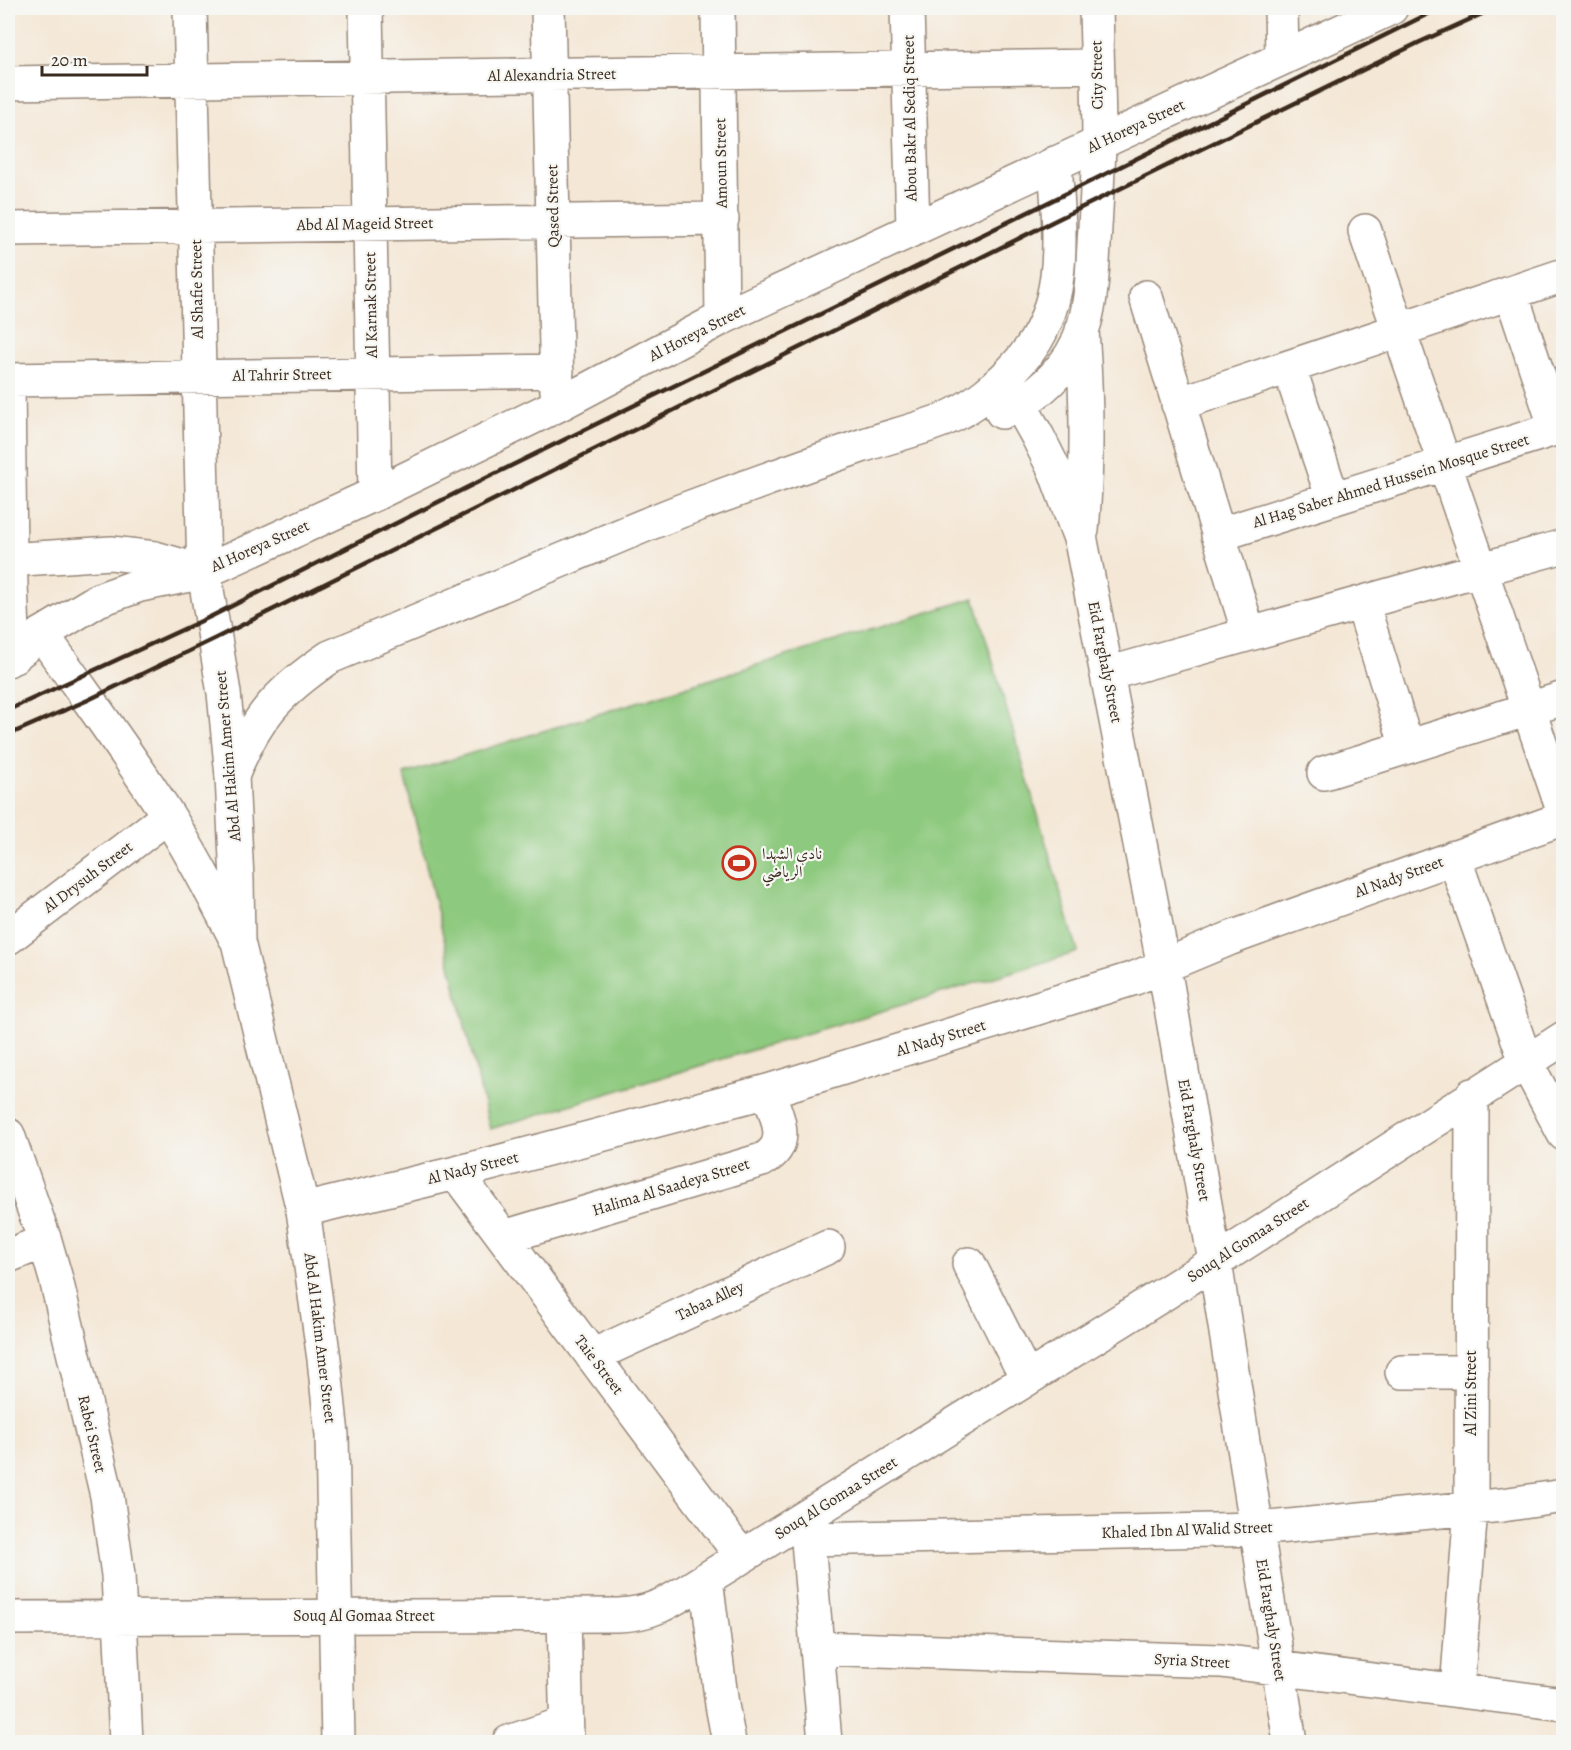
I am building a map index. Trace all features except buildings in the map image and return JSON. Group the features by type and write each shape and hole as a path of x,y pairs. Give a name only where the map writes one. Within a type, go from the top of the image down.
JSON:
{"street":[{"name":"Al Shafie Street","path":"190,8 204,572"},
{"name":"Al Karnak Street","path":"366,8 375,495"},
{"name":"Qased Street","path":"548,8 558,405"},
{"name":"Amoun Street","path":"718,8 722,318"},
{"name":"Abou Bakr Al Sediq Street","path":"908,8 913,229"},
{"name":"City Street","path":"1082,329 1089,305 1092,279 1099,143 1096,8"},
{"path":"1281,8 1282,58"},
{"name":"Al Horeya Street","path":"11,659 42,634 99,600 140,585 204,572 375,495 558,405 722,318 1391,8"},
{"name":"Al Alexandria Street","path":"8,83 1097,66"},
{"path":"1013,391 1024,357 1040,335 1051,309 1057,283 1055,163"},
{"name":"Abd Al Mageid Street","path":"8,229 722,219"},
{"path":"1365,231 1527,710 1561,822"},
{"path":"1178,404 1563,275"},
{"path":"1511,293 1560,428"},
{"path":"1146,297 1249,634"},
{"path":"232,776 243,748 277,698 302,676 330,657 682,510 945,419 973,403 1013,391 1039,391 1072,353 1082,329"},
{"name":"Eid Farghaly Street","path":"1082,329 1087,435 1082,541"},
{"path":"1289,367 1333,499"},
{"name":"Al Tahrir Street","path":"8,382 557,371"},
{"path":"8,382 11,659"},
{"name":"Eid Farghaly Street","path":"1013,391 1055,471 1082,541 1164,967 1215,1262 1290,1743"},
{"name":"Al Hag Saber Ahmed Hussein Mosque Street","path":"1218,535 1560,428"},
{"path":"1107,674 1563,546"},
{"path":"9,560 111,553 155,558 204,572"},
{"name":"Abd Al Hakim Amer Street","path":"204,572 221,671 232,776 238,942 303,1210 324,1359 332,1435 338,1743"},
{"path":"1362,603 1407,747"},
{"name":"Abd Al Hakim Amer Street","path":"42,634 168,816 204,877 238,942"},
{"path":"1324,773 1563,698"},
{"name":"Al Drysuh Street","path":"8,938 168,816"},
{"name":"Al Nady Street","path":"303,1210 456,1173 768,1091 1135,978 1231,938 1454,857 1561,822"},
{"path":"1454,857 1526,1062 1563,1134"},
{"name":"Souq Al Gomaa Street","path":"8,1618 633,1615 662,1606 742,1557 807,1528 1027,1378 1215,1262 1563,1038"},
{"name":"Halima Al Saadeya Street","path":"504,1237 751,1164 772,1155 780,1139 780,1128 768,1091"},
{"name":"Al Zini Street","path":"1457,1690 1471,1508 1472,1095"},
{"name":"Rabei Street","path":"8,1135 56,1279 107,1497 118,1575 126,1743"},
{"name":"Taie Street","path":"456,1173 742,1557"},
{"path":"8,1256 45,1241"},
{"name":"Tabaa Alley","path":"592,1356 828,1247"},
{"path":"969,1264 1027,1378"},
{"path":"1402,1372 1472,1372"},
{"name":"Khaled Ibn Al Walid Street","path":"807,1528 1258,1529 1471,1508 1563,1496"},
{"path":"807,1528 825,1743"},
{"path":"706,1579 729,1743"},
{"path":"509,1743 567,1733 564,1615"},
{"name":"Syria Street","path":"817,1648 1221,1661 1563,1704"}],"green space":[{"name":"نادي الشهدا الرياضي","path":"974,598 1078,952 490,1129 404,774"}],"railway":[{"path":"8,710 212,616 468,487 1440,8"},
{"path":"8,735 88,700 216,638 1058,219 1420,42 1495,8"}],"place":[{"name":"نادي الشهدا الرياضي","path":"739,863"}]}
